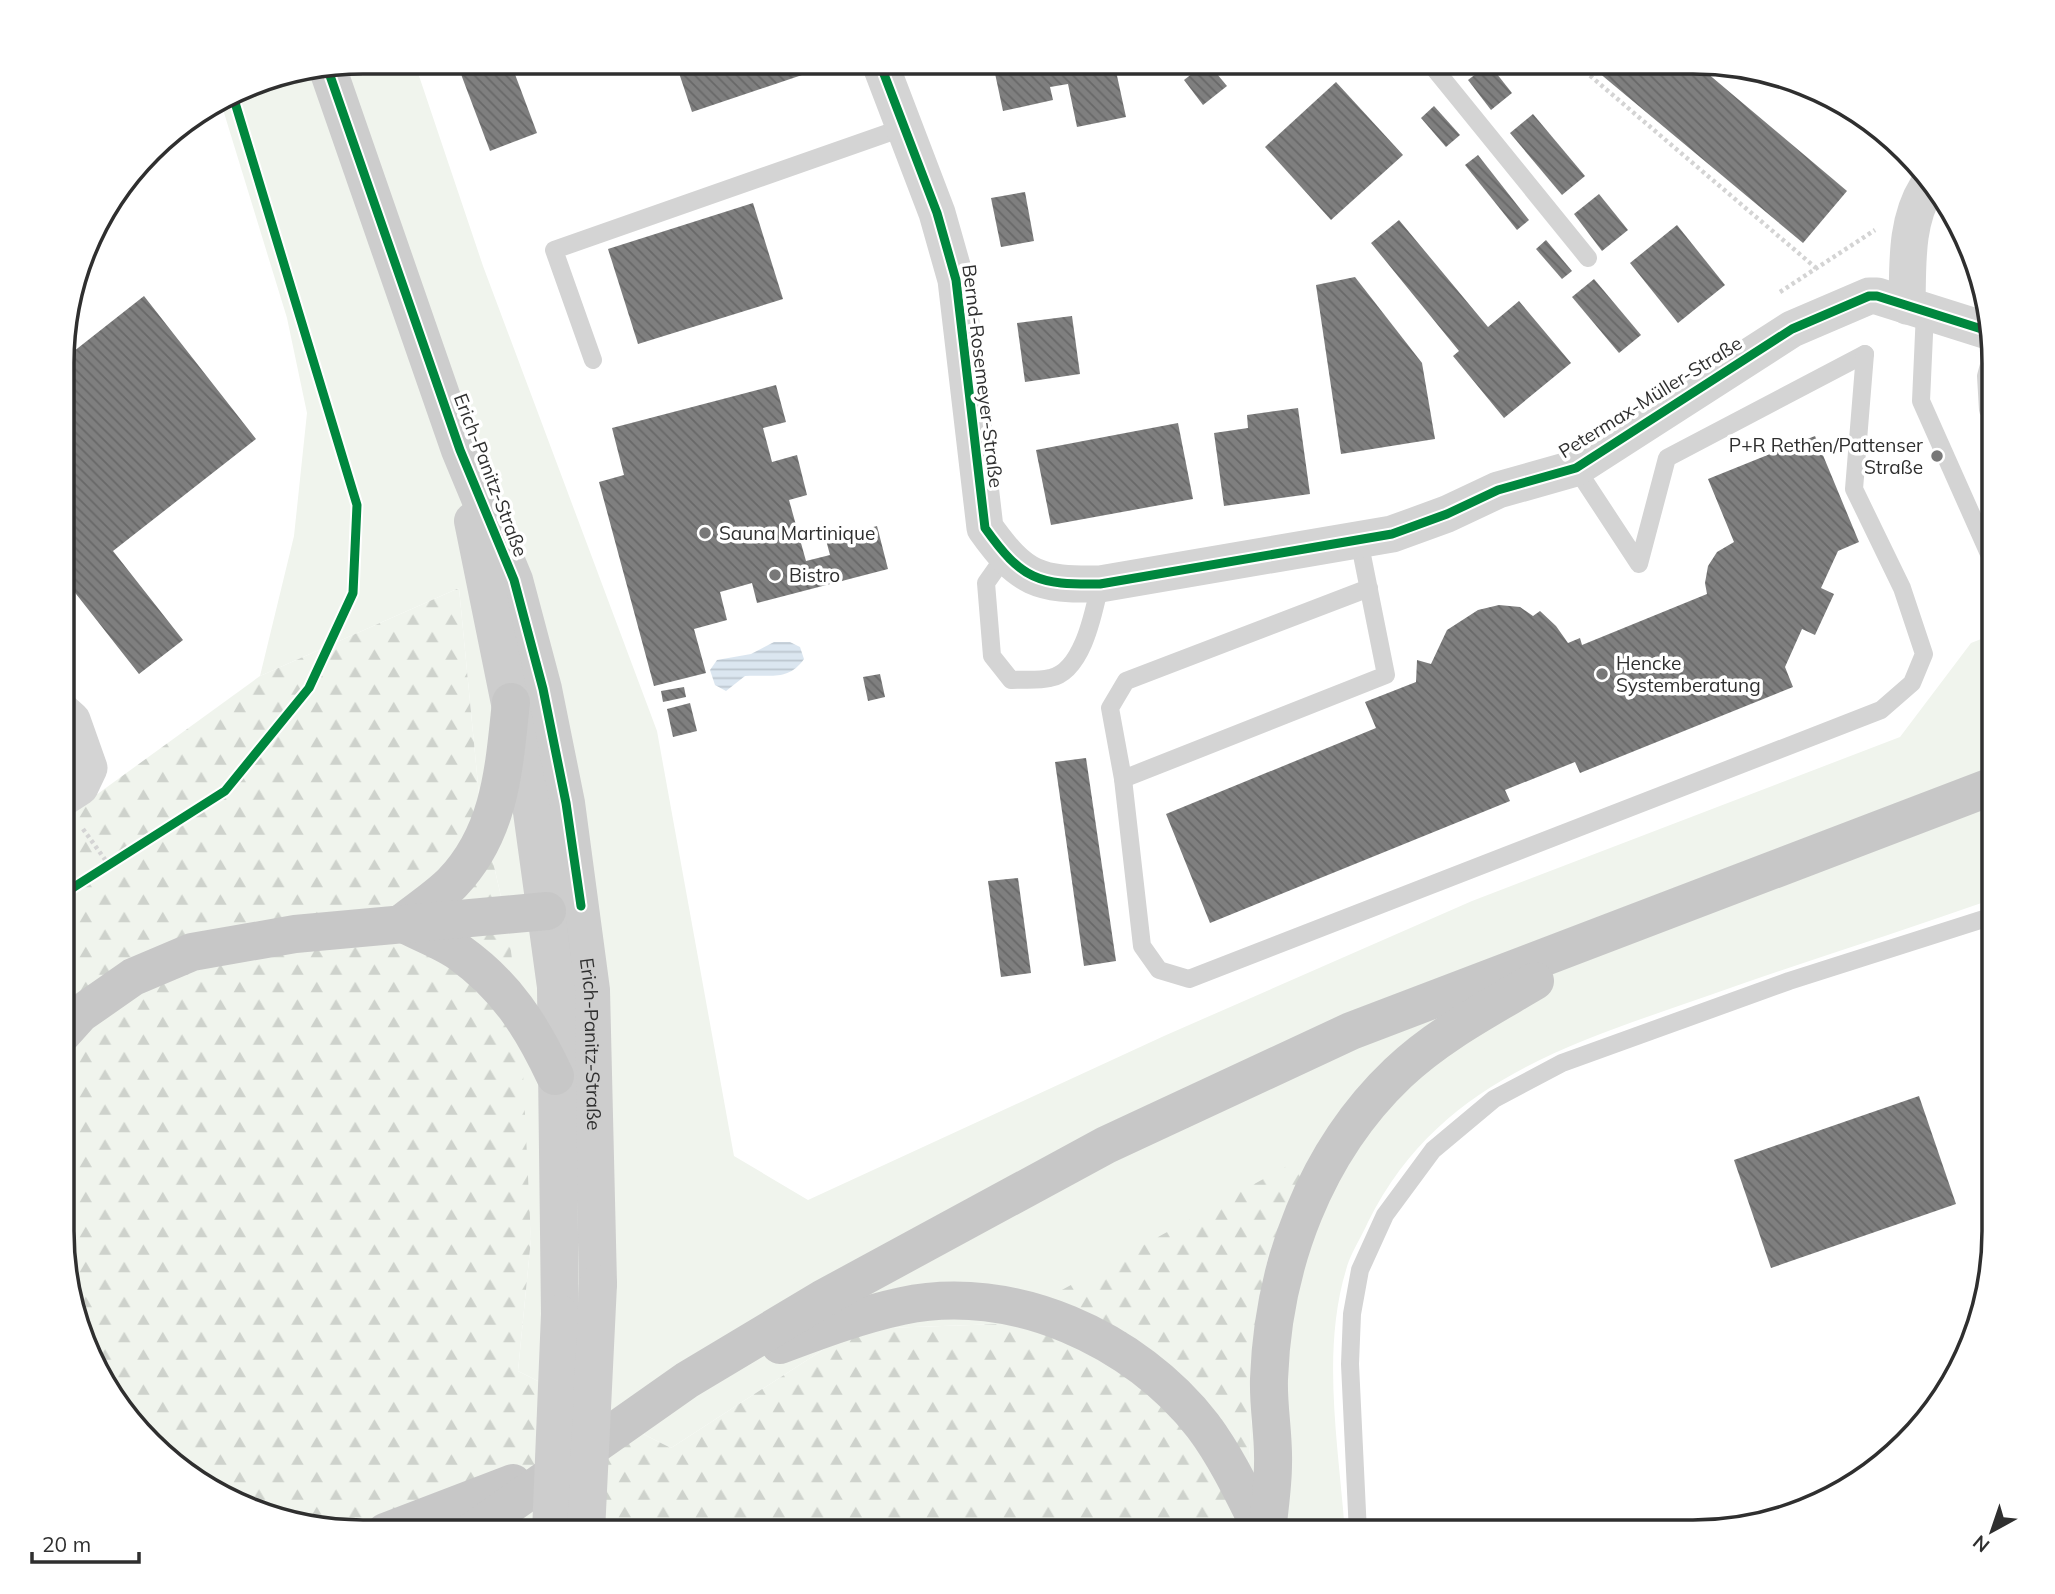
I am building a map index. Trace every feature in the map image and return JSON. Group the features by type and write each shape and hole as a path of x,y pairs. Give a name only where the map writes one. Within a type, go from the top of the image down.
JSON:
{"main road":[{"path":"401,923 453,882 480,843 501,795 512,702"},
{"path":"488,1520 687,1380 822,1299 1106,1145 1351,1031 1982,790"},
{"path":"74,1021 133,977 192,952 295,934 564,909"},
{"path":"401,923 458,952 499,985 532,1028 555,1076"},
{"path":"1266,1520 1273,1464 1269,1380 1275,1312 1286,1258 1305,1208 1330,1160 1361,1114 1398,1072 1447,1033 1632,923"},
{"path":"687,1380 827,1327 904,1305 968,1301 1032,1313 1096,1336 1157,1377 1203,1426 1259,1520"},
{"path":"416,1520 577,1458"}],"street":[{"name":"Bernd-Rosemeyer-Straße","path":"885,74 937,213 956,280 985,528 1005,556 1029,574 1057,585"},
{"name":"Erich-Panitz-Straße","path":"330,75 460,450 514,580 536,664 566,803 564,909 556,987 555,1076 561,1197 553,1520"},
{"path":"1916,309 1909,237 1924,192"},
{"name":"Petermax-Müller-Straße","path":"1057,585 1100,584 1392,534 1447,514 1497,490 1576,468 1792,329 1869,296 1979,329"},
{"name":"Erich-Panitz-Straße","path":"460,450 486,595 564,909 591,990 598,1284 587,1520"},
{"path":"74,726 89,768 74,800"}],"lane":[{"path":"1439,74 1588,258"},
{"path":"593,360 554,250 905,127"},
{"path":"1916,309 1922,401 1982,538"},
{"path":"1368,588 1126,681 1110,708 1123,779 1142,946 1159,970 1189,979 1881,710 1912,683 1924,654 1902,589 1854,489 1865,354 1667,458 1639,564 1576,468"},
{"path":"1123,779 1386,676 1359,540"},
{"path":"1005,556 986,583 992,656 1011,680 1053,678 1075,660 1092,622 1100,584"},
{"path":"1357,1520 1350,1364 1352,1314 1360,1270 1385,1215 1433,1150 1494,1099 1562,1063 1789,981 1982,920"}],"path":[{"path":"1588,74 1816,268 1924,192"},
{"path":"74,815 109,865"}],"green space":[{"path":"344,74 418,74 483,266 657,731 734,1156 808,1200 1164,1036 1472,901 1900,737 1971,643 1982,639 1982,903 1661,1012 1561,1050 1515,1073 1472,1100 1432,1133 1398,1173 1368,1222 1348,1264 1339,1302 1333,1367 1344,1520 1245,1520 1259,1308 1269,1252 1291,1206 1000,1324 855,1329 671,1448 518,1371 531,1239 508,927 480,805 459,588 260,676 294,536 307,413 287,318 223,109 270,89 306,79"},
{"path":"459,588 480,805 508,927 521,1032 531,1239 518,1371 671,1448 855,1329 1000,1324 1318,1149 1269,1252 1259,1308 1245,1520 498,1520 453,1493 418,1520 344,1520 288,1511 235,1491 202,1472 172,1449 145,1422 112,1376 89,1324 76,1269 74,811 260,676"}],"shaded area":[{"path":"774,642 790,642 800,647 804,659 785,674 745,676 726,691 715,685 710,670 717,660 751,654"}],"building":[{"path":"461,74 515,74 537,133 490,151"},
{"path":"679,74 805,74 692,112"},
{"path":"995,74 1117,74 1126,117 1077,127 1068,84 1050,87 1053,100 1003,111"},
{"path":"1192,74 1217,74 1227,86 1203,105 1184,80"},
{"path":"1476,74 1497,74 1512,93 1491,110 1468,80"},
{"path":"1600,74 1708,74 1847,191 1803,243"},
{"path":"1336,82 1403,155 1331,220 1265,147"},
{"path":"1434,106 1460,135 1446,147 1421,118"},
{"path":"1533,114 1585,176 1562,195 1510,133"},
{"path":"1478,155 1529,220 1517,230 1465,165"},
{"path":"1025,192 1034,241 1001,247 991,198"},
{"path":"1599,194 1628,230 1602,251 1574,214"},
{"path":"753,203 783,299 638,344 608,249"},
{"path":"1399,220 1488,327 1519,301 1571,363 1504,418 1453,356 1459,351 1371,243"},
{"path":"1677,225 1725,285 1678,323 1630,263"},
{"path":"1546,240 1572,271 1562,279 1536,249"},
{"path":"1355,277 1422,363 1435,439 1341,454 1316,285"},
{"path":"1594,279 1641,335 1619,353 1572,297"},
{"path":"144,296 256,439 113,551 183,640 139,674 74,591 74,351"},
{"path":"1072,316 1080,374 1025,382 1017,323"},
{"name":"Sauna Martinique","path":"776,385 786,422 763,428 772,462 797,455 807,495 789,500 806,561 830,555 826,540 877,526 888,569 757,603 752,583 720,592 727,620 694,629 706,673 654,686 599,482 624,475 612,428"},
{"path":"1298,408 1310,494 1224,506 1214,433 1248,428 1247,415"},
{"path":"1178,423 1193,499 1051,525 1036,450"},
{"name":"Hencke Systemberatung","path":"1815,436 1859,542 1838,551 1821,588 1834,594 1815,635 1802,629 1785,667 1793,687 1580,773 1575,762 1505,790 1510,801 1210,923 1166,814 1376,728 1365,702 1416,682 1417,660 1431,664 1447,630 1478,610 1499,605 1520,607 1533,616 1540,611 1556,626 1568,643 1580,638 1582,645 1707,594 1705,583 1708,566 1717,552 1734,542 1708,479"},
{"path":"880,674 885,697 868,701 863,677"},
{"path":"684,687 686,697 663,702 661,691"},
{"path":"690,703 697,731 673,737 667,709"},
{"path":"1086,758 1116,961 1084,966 1055,762"},
{"path":"1018,878 1031,973 1001,977 988,881"},
{"path":"1919,1096 1956,1204 1771,1268 1734,1160"}],"cycle path":[{"path":"884,74 937,213 956,280 985,528 1021,569 1046,580 1100,584 1392,534 1447,514 1498,490 1576,468 1792,329 1869,296 1877,296 1979,328"},
{"path":"330,75 460,450 514,580 543,689 566,803 581,906"},
{"path":"74,887 225,791 309,688 353,593 357,505 235,103"}],"place":[{"name":"P+R Rethen/Pattenser Straße","path":"1937,456"},
{"name":"Sauna Martinique","path":"705,533"},
{"name":"Bistro","path":"775,575"},
{"name":"Hencke Systemberatung","path":"1602,674"}]}
